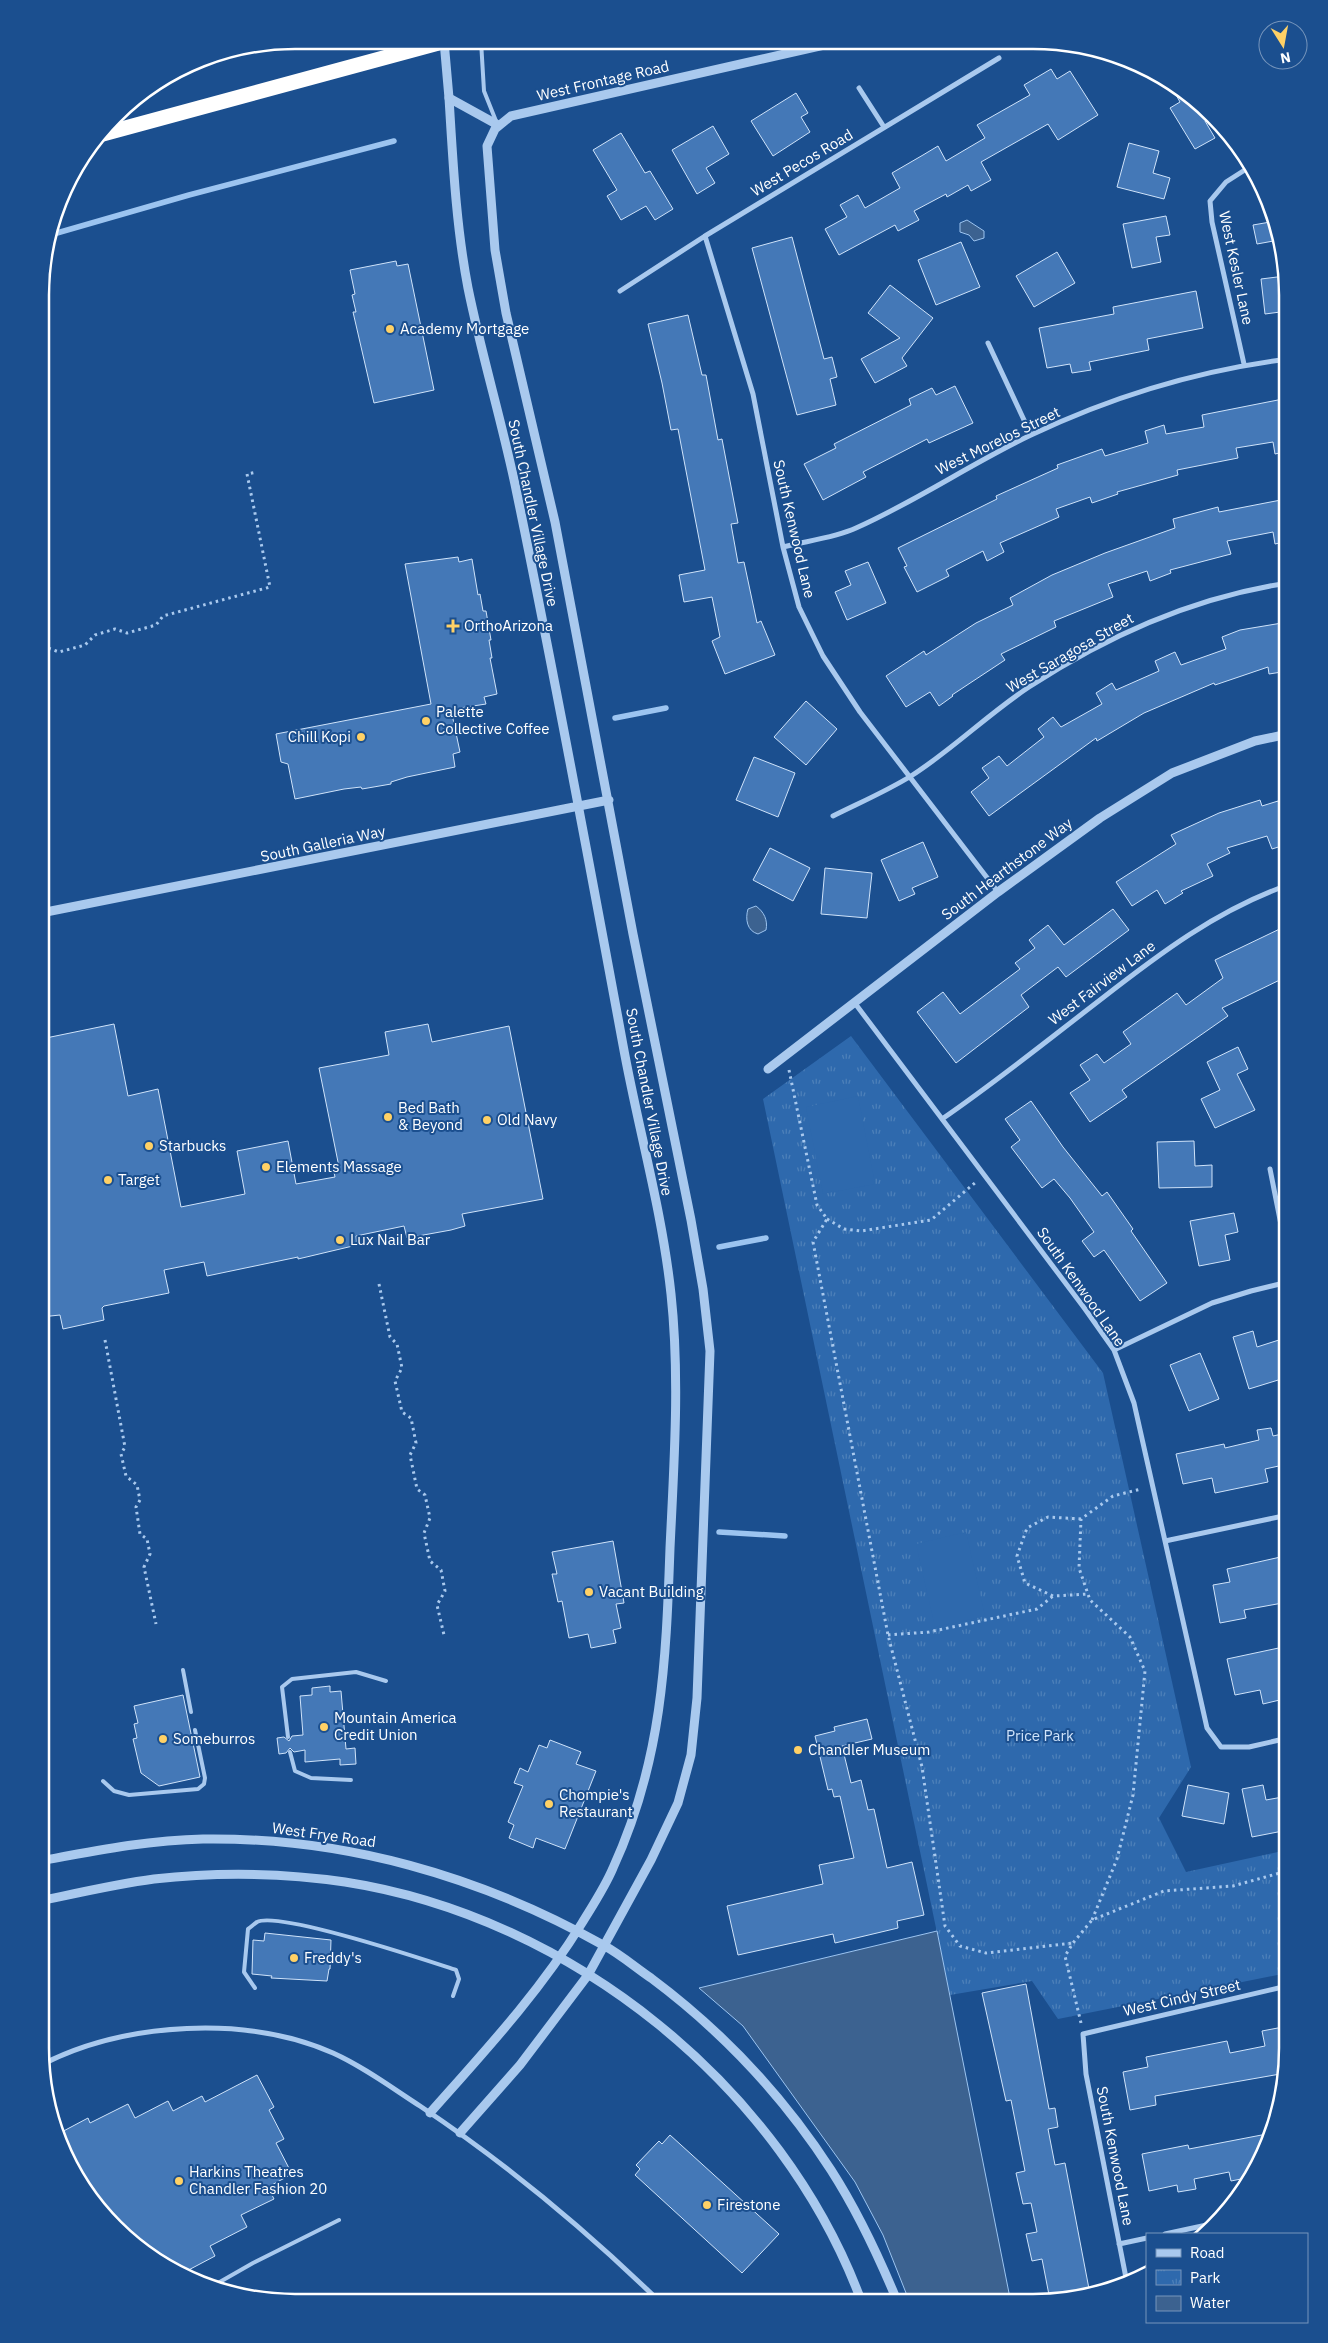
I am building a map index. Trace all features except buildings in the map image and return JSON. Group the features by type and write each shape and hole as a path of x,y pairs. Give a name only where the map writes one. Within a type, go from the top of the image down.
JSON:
{"highway":[{"path":"111,132 416,49"}],"street":[{"name":"South Chandler Village Drive","path":"430,2113 538,1990 577,1931 611,1873 631,1826 658,1727 666,1659 676,1423 676,1355 671,1292 660,1226 512,467 469,291 458,222 446,49"},
{"name":"West Frontage Road","path":"498,125 506,118 528,112 806,49"},
{"name":"West Pecos Road","path":"620,291 705,236 999,58"},
{"path":"859,88 884,127"},
{"path":"449,98 498,125"},
{"name":"South Chandler Village Drive","path":"460,2133 520,2065 588,1975 652,1860 678,1804 691,1755 697,1698 710,1351 703,1289 633,934 610,800 555,522 506,313 496,259 488,146 490,138 498,125"},
{"name":"West Kesler Lane","path":"1244,364 1212,222 1210,201 1226,182 1245,170"},
{"name":"South Kenwood Lane","path":"705,236 753,394 783,547 799,606 824,656 860,712 911,776 998,892"},
{"path":"988,344 1031,435"},
{"name":"West Morelos Street","path":"783,547 855,529 1031,435 1111,403 1180,380 1244,364 1279,360"},
{"name":"West Saragosa Street","path":"833,816 911,776 1029,687 1127,631 1191,607 1257,588 1279,584"},
{"name":"South Hearthstone Way","path":"768,1069 998,892 1100,818 1172,773 1255,742 1279,736"},
{"name":"South Galleria Way","path":"49,911 610,800"},
{"name":"West Fairview Lane","path":"942,1119 1203,924 1254,897 1279,888"},
{"name":"South Kenwood Lane","path":"854,1002 1086,1308 1114,1350 1134,1403 1207,1728 1221,1747 1249,1747 1279,1740"},
{"path":"1270,1169 1279,1214"},
{"path":"1114,1350 1212,1303 1251,1290 1279,1284"},
{"path":"1165,1542 1279,1517"},
{"name":"West Frye Road","path":"49,1859 102,1849 168,1841 226,1840 305,1845 376,1856 449,1876 493,1892 604,1945"},
{"path":"49,1899 119,1884 187,1876 248,1875 304,1878 346,1882 393,1892 441,1906 491,1925 588,1975 658,2022 689,2049 741,2102 794,2170 836,2243 858,2294"},
{"path":"604,1945 660,1985 716,2032 779,2098 832,2171 876,2252 894,2294"},
{"name":"West Cindy Street","path":"1083,2034 1279,1988"},
{"path":"49,2061 120,2036 176,2029 230,2028 273,2035 332,2053 372,2075 460,2133 554,2204 612,2255 652,2294"},
{"name":"South Kenwood Lane","path":"1083,2034 1086,2074 1126,2276"},
{"path":"1170,2233 1203,2226"},
{"path":"1119,2244 1146,2238"}],"lane":[{"path":"481,49 484,91 498,125"},
{"path":"183,1670 191,1712"},
{"path":"288,1737 282,1687 292,1679 356,1672 386,1681"},
{"path":"103,1781 114,1791 129,1795 198,1790 204,1784 205,1778 196,1730"},
{"path":"290,1752 296,1771 311,1778 351,1780"},
{"path":"254,1988 244,1972 248,1929 258,1922 278,1920 329,1932 456,1970 459,1979 452,1996"},
{"path":"219,2282 253,2263 339,2220"}],"path":[{"path":"49,648 59,652 85,645 95,635 115,629 127,633 156,625 163,616 270,587 247,474 257,472"},
{"path":"780,1059 790,1070 817,1205 827,1219 844,1229 861,1231 931,1220 984,1175"},
{"path":"827,1219 813,1242 888,1635 922,1767 945,1926 960,1946 986,1953 1073,1943"},
{"path":"379,1284 390,1336 398,1344 402,1368 396,1381 402,1412 411,1418 413,1426 416,1444 410,1455 417,1489 425,1495 430,1518 424,1533 430,1561 440,1570 445,1591 437,1605 444,1635"},
{"path":"105,1340 125,1447 121,1454 126,1476 137,1485 140,1500 136,1508 140,1534 147,1540 150,1554 144,1567 156,1624"},
{"path":"1088,1594 1053,1596 1025,1583 1017,1556 1027,1528 1048,1517 1081,1519 1113,1496 1153,1487"},
{"path":"1081,1519 1079,1568 1090,1600 1130,1637 1145,1671 1133,1795 1117,1859 1092,1920 1073,1943 1066,1956 1083,2034"},
{"path":"888,1635 929,1632 1037,1609 1053,1596"},
{"path":"1092,1920 1164,1891 1233,1886 1279,1874"}],"green space":[{"name":"Price Park","path":"851,1036 1103,1373 1191,1767 1159,1818 1186,1872 1279,1852 1279,1975 1058,2019 1032,1981 950,1995 763,1099"},
{"path":"858,1096 875,1184 823,1194 806,1107"},
{"path":"966,1532 985,1616 935,1627 916,1544"}],"water":[{"path":"967,220 984,231 984,238 974,241 969,235 960,232 960,223"},
{"path":"756,906 766,920 766,930 758,934 751,930 747,921 748,909"},
{"path":"937,1931 1009,2294 906,2294 883,2235 855,2182 743,2026 699,1988"}],"waterway":[{"path":"56,233 189,195 394,141"},
{"path":"615,718 666,708"},
{"path":"719,1247 766,1238"},
{"path":"719,1532 785,1536"}],"place":[{"name":"Academy Mortgage","path":"390,329"},
{"name":"OrthoArizona","path":"453,626"},
{"name":"Palette Collective Coffee","path":"426,721"},
{"name":"Chill Kopi","path":"361,737"},
{"name":"Bed Bath & Beyond","path":"388,1117"},
{"name":"Old Navy","path":"487,1120"},
{"name":"Starbucks","path":"149,1146"},
{"name":"Elements Massage","path":"266,1167"},
{"name":"Target","path":"108,1180"},
{"name":"Lux Nail Bar","path":"340,1240"},
{"name":"Vacant Building","path":"589,1592"},
{"name":"Mountain America Credit Union","path":"324,1727"},
{"name":"Someburros","path":"163,1739"},
{"name":"Chandler Museum","path":"798,1750"},
{"name":"Chompie's Restaurant","path":"549,1804"},
{"name":"Freddy's","path":"294,1958"},
{"name":"Harkins Theatres Chandler Fashion 20","path":"179,2181"},
{"name":"Firestone","path":"707,2205"}]}
